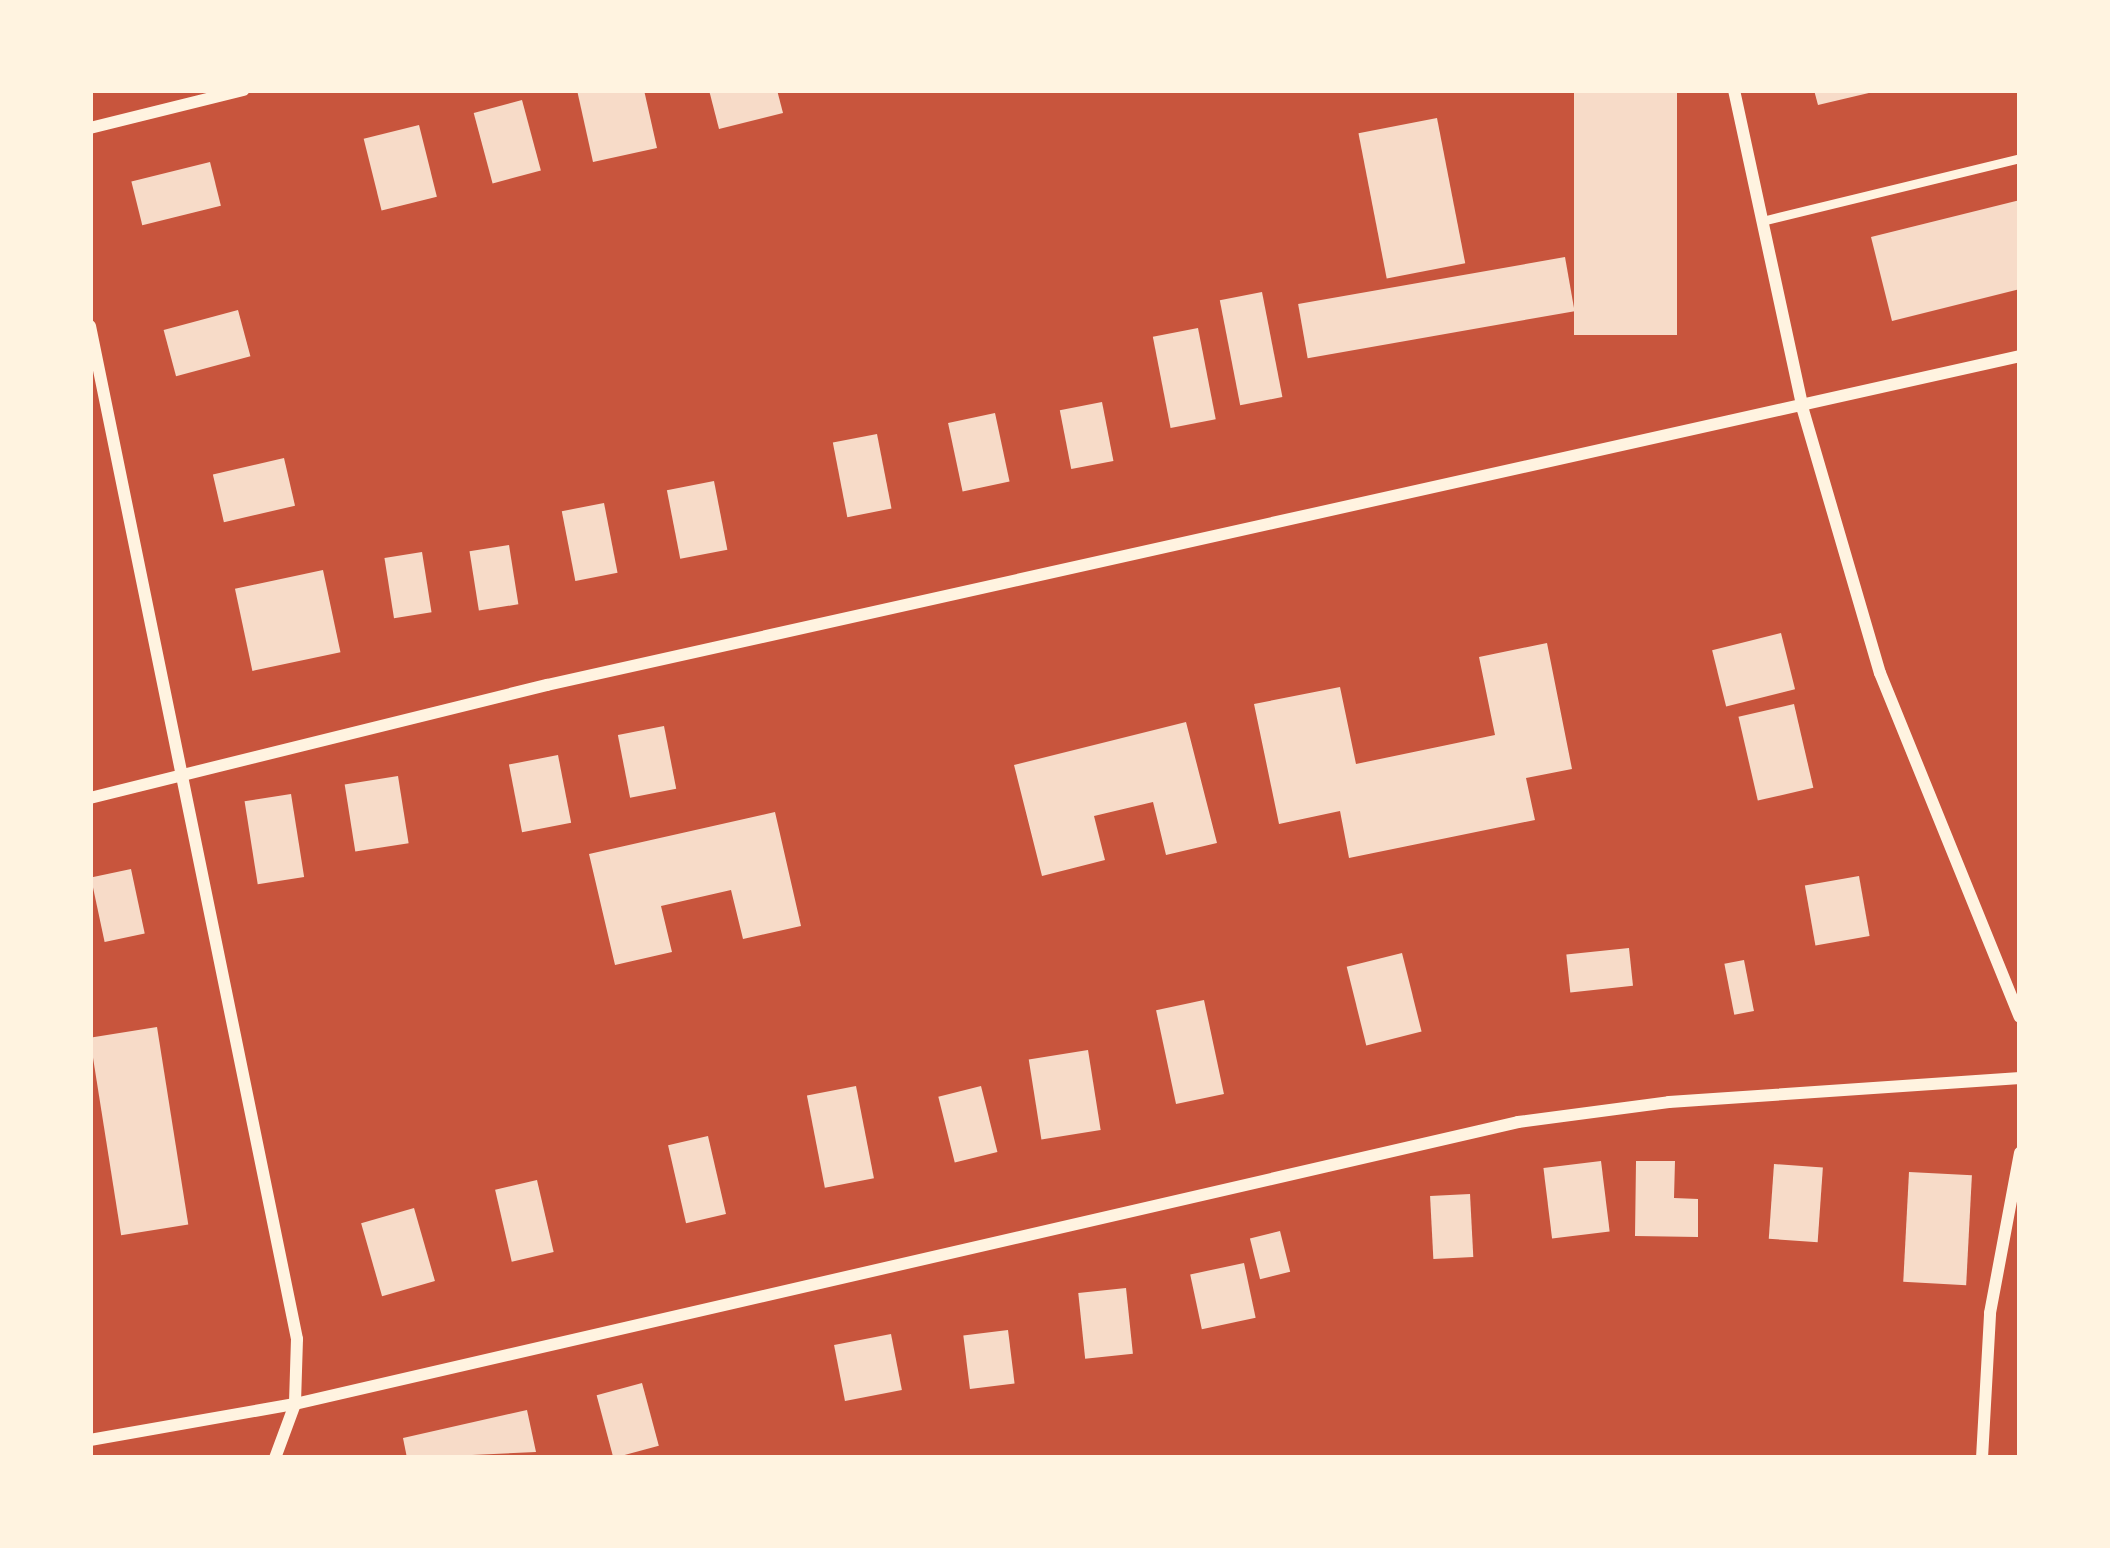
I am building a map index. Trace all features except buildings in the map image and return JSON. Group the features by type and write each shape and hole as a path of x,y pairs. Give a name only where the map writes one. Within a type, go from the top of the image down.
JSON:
{"street":[{"path":"90,128 243,90"},
{"path":"1734,90 1803,410 1880,673 2020,1017"},
{"path":"90,326 187,775 297,1339 295,1404 275,1458"},
{"path":"90,798 547,686 1803,410 2020,356"},
{"path":"90,1440 295,1404 1518,1122 1669,1102 2020,1078"},
{"path":"1982,1458 1990,1313 2020,1153"}],"lane":[{"path":"1762,221 2020,158"}]}
